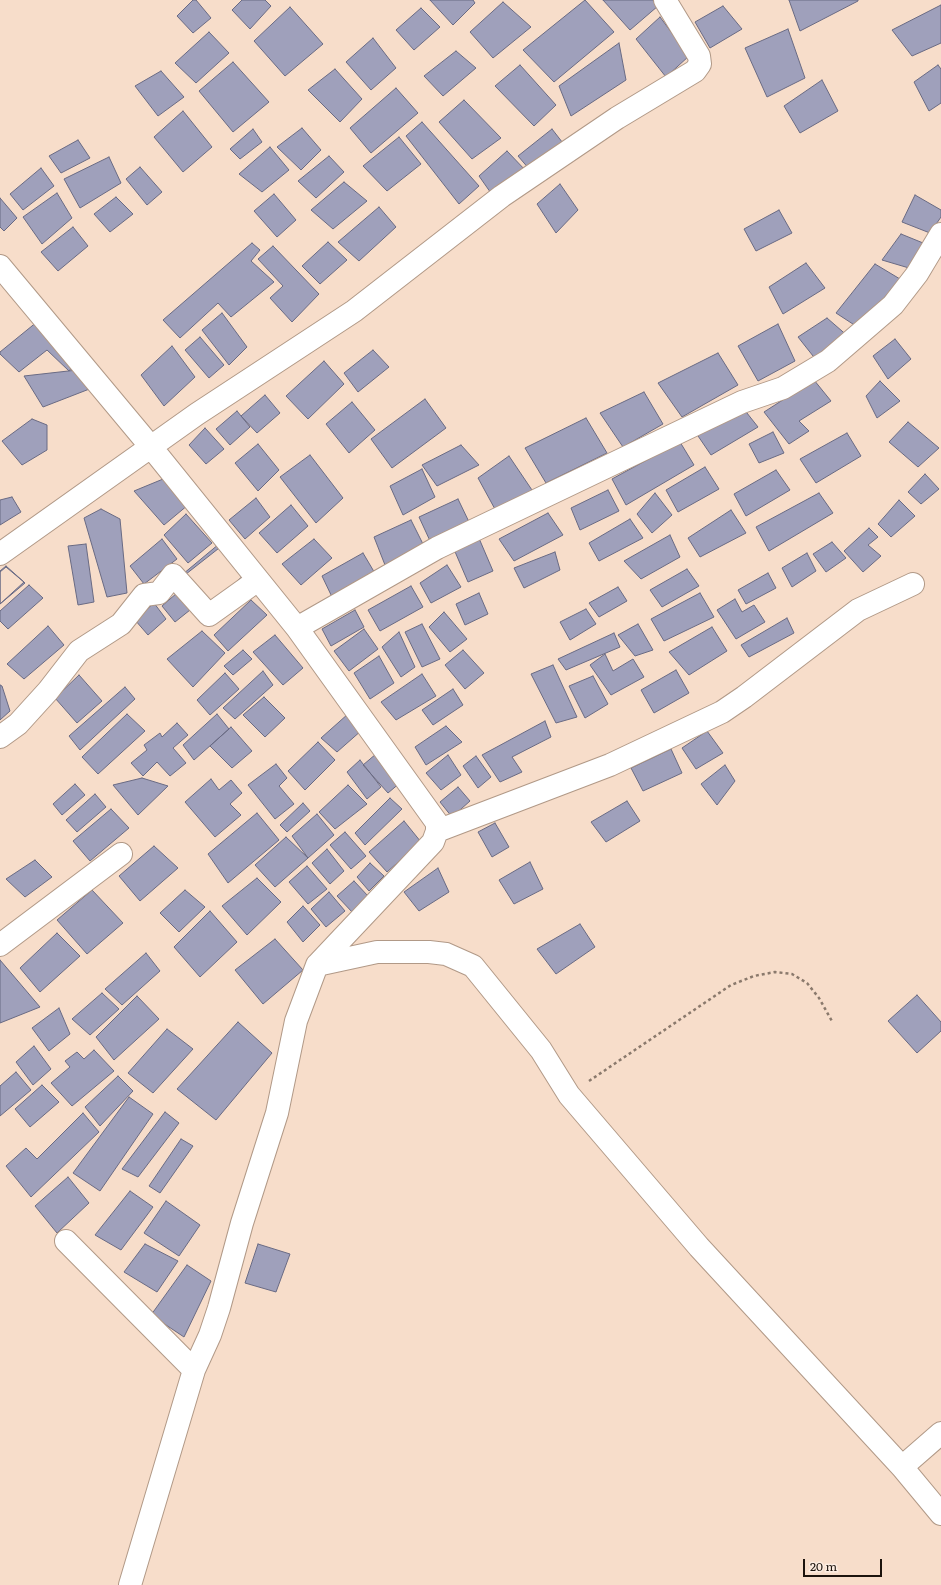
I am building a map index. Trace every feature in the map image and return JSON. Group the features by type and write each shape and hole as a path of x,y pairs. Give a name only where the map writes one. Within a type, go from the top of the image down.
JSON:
{"street":[{"path":"0,554 197,414 354,311 502,196 617,118 694,71 700,64 699,56 665,0"},
{"path":"297,628 437,548 742,402 783,388 828,361 893,305 917,274 941,234"},
{"path":"0,266 151,448 297,628 437,823 437,831 433,842 317,965 296,1022 276,1113 242,1223 219,1308 210,1335 194,1370 130,1585"},
{"path":"0,737 18,724 48,691 78,651 121,624 144,595 159,593 173,575 209,615 258,580"},
{"path":"437,831 610,765 722,712 744,698 858,610 913,584"},
{"path":"0,945 120,854"},
{"path":"317,965 377,952 429,952 446,954 474,966 541,1050 568,1095 699,1247 902,1467 941,1514"},
{"path":"66,1241 194,1370"},
{"path":"902,1467 941,1433"}],"path":[{"path":"568,1095 731,985 754,976 775,972 792,974 807,983 819,998 833,1023"}],"building":[{"path":"193,0 196,0 211,18 193,33 177,16"},
{"path":"242,0 265,0 271,6 250,29 232,10"},
{"path":"430,0 473,0 475,3 453,25"},
{"path":"585,0 614,32 554,82 523,50"},
{"path":"603,0 655,0 658,6 630,30"},
{"path":"789,0 858,0 858,1 800,31"},
{"path":"503,2 531,27 493,58 470,32"},
{"path":"941,5 941,43 912,56 892,30"},
{"path":"723,6 742,29 710,48 695,22"},
{"path":"290,7 323,44 285,76 254,41"},
{"path":"421,8 440,27 414,50 396,30"},
{"path":"660,17 689,56 666,77 636,39"},
{"path":"788,29 805,78 767,97 745,48"},
{"path":"209,32 229,53 196,83 175,63"},
{"path":"373,38 396,68 371,90 346,62"},
{"path":"619,43 626,80 571,116 559,86"},
{"path":"456,51 476,68 443,96 424,76"},
{"path":"233,62 269,102 233,132 199,91"},
{"path":"520,65 556,105 534,126 495,86"},
{"path":"938,65 941,69 941,103 929,111 914,82"},
{"path":"335,69 362,99 340,122 308,90"},
{"path":"161,71 184,97 158,116 135,86"},
{"path":"822,80 838,111 800,133 784,106"},
{"path":"396,88 418,113 371,153 350,128"},
{"path":"464,100 501,138 472,159 439,122"},
{"path":"183,111 212,147 183,172 154,137"},
{"path":"422,122 479,186 459,204 406,136"},
{"path":"302,128 321,150 301,170 277,147"},
{"path":"253,129 262,142 240,159 230,149"},
{"path":"552,129 566,147 530,170 518,156"},
{"path":"399,137 421,164 387,191 363,166"},
{"path":"78,140 90,158 61,173 49,156"},
{"path":"270,147 289,170 262,192 239,174"},
{"path":"507,151 527,172 493,196 479,176"},
{"path":"329,156 344,172 316,198 298,181"},
{"path":"109,157 121,183 80,208 64,179"},
{"path":"140,167 162,192 147,205 126,179"},
{"path":"41,168 54,186 23,210 10,194"},
{"path":"344,182 367,201 333,229 311,210"},
{"path":"560,184 578,210 556,233 537,204"},
{"path":"57,193 72,218 42,244 23,217"},
{"path":"274,194 296,220 277,237 254,211"},
{"path":"915,195 941,210 941,217 930,233 902,222"},
{"path":"116,197 133,214 110,232 94,214"},
{"path":"0,198 17,218 4,231 0,227"},
{"path":"379,207 396,227 359,261 338,242"},
{"path":"779,210 792,233 756,251 744,229"},
{"path":"73,227 88,246 58,271 41,252"},
{"path":"901,234 928,245 909,268 882,260"},
{"path":"328,242 347,260 320,284 302,266"},
{"path":"252,243 260,250 251,261 274,282 231,317 218,303 180,338 163,320"},
{"path":"273,246 319,294 292,322 270,298 283,286 258,259"},
{"path":"806,263 825,288 783,314 769,287"},
{"path":"875,264 900,279 859,328 836,313"},
{"path":"222,313 247,347 229,365 202,330"},
{"path":"43,317 78,360 69,371 47,350 19,372 0,354 0,352"},
{"path":"827,318 850,338 817,361 798,337"},
{"path":"778,324 795,361 758,381 738,346"},
{"path":"200,337 224,365 209,378 185,350"},
{"path":"895,339 911,359 888,379 873,356"},
{"path":"172,346 195,377 164,406 141,375"},
{"path":"373,350 389,367 358,392 344,373"},
{"path":"718,353 738,385 682,417 658,383"},
{"path":"324,361 344,384 308,419 286,396"},
{"path":"86,369 92,388 43,407 24,376"},
{"path":"814,380 831,401 799,421 809,431 789,444 764,412"},
{"path":"880,381 900,401 877,418 866,396"},
{"path":"644,392 663,424 623,447 600,413"},
{"path":"265,395 280,413 257,433 241,416"},
{"path":"425,399 446,428 392,468 371,439"},
{"path":"352,402 375,430 349,453 326,424"},
{"path":"743,408 758,427 711,455 696,433"},
{"path":"237,411 250,427 230,445 216,429"},
{"path":"586,418 607,453 546,483 525,448"},
{"path":"32,419 47,425 47,450 22,465 2,441"},
{"path":"908,422 939,448 918,467 889,442"},
{"path":"205,428 224,449 206,464 189,445"},
{"path":"773,432 784,453 759,463 749,444"},
{"path":"847,433 861,456 816,483 800,459"},
{"path":"680,442 694,465 626,505 612,479"},
{"path":"258,444 279,470 258,491 235,463"},
{"path":"461,445 479,465 437,486 422,465"},
{"path":"310,455 343,498 316,523 280,477"},
{"path":"509,456 534,493 496,511 478,478"},
{"path":"705,467 719,489 678,512 666,490"},
{"path":"422,469 435,497 403,515 390,486"},
{"path":"776,470 790,490 746,516 734,494"},
{"path":"925,474 939,489 921,504 908,492"},
{"path":"168,477 188,505 164,525 134,491"},
{"path":"608,490 619,511 580,530 571,508"},
{"path":"655,493 672,515 652,533 637,514"},
{"path":"819,493 833,513 769,551 756,527"},
{"path":"12,497 21,512 0,525 0,500"},
{"path":"256,498 270,517 245,539 229,520"},
{"path":"458,499 470,524 431,543 419,517"},
{"path":"899,500 915,516 891,537 878,524"},
{"path":"291,505 308,526 277,553 259,533"},
{"path":"101,509 120,519 127,593 107,597 84,518"},
{"path":"731,510 746,533 700,557 688,538"},
{"path":"548,513 563,535 514,561 499,539"},
{"path":"186,514 212,543 188,563 164,535"},
{"path":"630,519 643,538 599,561 589,543"},
{"path":"411,520 423,544 385,565 374,537"},
{"path":"869,528 878,537 868,545 881,556 863,572 844,551"},
{"path":"670,535 680,557 641,579 624,561"},
{"path":"478,536 493,571 468,582 453,547"},
{"path":"162,539 177,559 144,584 130,566"},
{"path":"314,539 332,558 301,585 282,564"},
{"path":"832,542 846,558 826,572 813,554"},
{"path":"86,544 94,602 78,605 68,546"},
{"path":"219,544 246,573 211,605 183,574"},
{"path":"223,545 258,580 209,613 181,578"},
{"path":"555,552 560,570 524,588 514,568"},
{"path":"363,553 376,575 333,599 322,576"},
{"path":"807,553 816,571 792,587 782,568"},
{"path":"447,565 461,587 431,603 420,583"},
{"path":"6,566 24,582 0,604 0,571"},
{"path":"6,567 25,583 0,604 0,572"},
{"path":"687,569 699,586 662,607 650,590"},
{"path":"768,573 776,588 746,604 738,590"},
{"path":"29,585 43,598 8,629 0,621 0,611"},
{"path":"411,586 423,607 380,631 368,610"},
{"path":"618,587 627,601 599,617 589,603"},
{"path":"177,593 190,610 175,622 162,606"},
{"path":"479,593 488,614 465,625 456,604"},
{"path":"700,593 714,617 664,641 651,619"},
{"path":"735,599 742,612 754,605 765,622 736,639 717,610"},
{"path":"251,600 267,615 228,651 214,635"},
{"path":"154,603 166,619 148,635 135,620"},
{"path":"586,609 596,624 570,640 560,622"},
{"path":"355,610 364,627 331,646 322,629"},
{"path":"444,612 467,639 450,652 429,627"},
{"path":"787,618 794,633 749,657 741,645"},
{"path":"422,624 440,659 422,667 405,632"},
{"path":"638,624 653,650 635,656 618,635"},
{"path":"48,626 64,645 24,679 7,664"},
{"path":"712,627 727,651 689,675 669,652"},
{"path":"364,629 378,649 349,671 334,651"},
{"path":"202,631 225,653 193,687 167,659"},
{"path":"399,632 415,667 401,677 382,647"},
{"path":"614,633 620,647 566,670 558,659"},
{"path":"275,635 303,668 283,685 253,652"},
{"path":"243,650 252,659 233,675 224,666"},
{"path":"463,650 484,673 465,689 445,665"},
{"path":"605,654 613,671 633,659 644,677 611,695 590,665"},
{"path":"379,656 394,683 370,699 354,673"},
{"path":"553,665 577,717 556,723 531,674"},
{"path":"676,670 689,693 654,713 641,690"},
{"path":"263,671 273,685 235,719 223,708"},
{"path":"225,673 239,689 210,715 197,700"},
{"path":"422,674 436,696 396,720 381,702"},
{"path":"79,675 102,701 77,723 55,698"},
{"path":"593,676 608,704 585,718 569,686"},
{"path":"0,685 2,686 10,711 0,720"},
{"path":"125,687 135,699 80,750 69,736"},
{"path":"453,689 463,705 433,725 422,710"},
{"path":"264,697 285,718 265,737 243,715"},
{"path":"127,714 145,731 98,774 82,757"},
{"path":"217,714 229,729 194,760 183,745"},
{"path":"348,714 362,730 337,752 321,738"},
{"path":"545,721 551,737 512,757 522,772 500,782 482,755"},
{"path":"177,723 188,735 173,748 186,763 170,776 157,762 143,776 131,763 147,750 144,745 160,733 162,737"},
{"path":"446,726 462,742 426,765 415,747"},
{"path":"231,727 252,751 232,768 210,746"},
{"path":"707,731 723,753 696,769 682,748"},
{"path":"318,742 335,760 305,790 288,771"},
{"path":"671,749 682,773 643,791 631,768"},
{"path":"376,754 401,782 388,793 363,765"},
{"path":"448,755 461,775 441,790 426,773"},
{"path":"476,756 491,777 478,788 463,766"},
{"path":"360,760 381,787 367,799 347,772"},
{"path":"276,764 287,778 279,786 294,804 275,819 248,785"},
{"path":"725,765 735,781 717,805 701,784"},
{"path":"142,778 168,786 138,815 113,785"},
{"path":"211,779 219,790 231,780 242,793 230,804 241,815 215,837 185,802"},
{"path":"75,784 85,795 62,815 53,804"},
{"path":"348,785 367,804 335,829 319,812"},
{"path":"458,787 470,801 452,817 440,802"},
{"path":"95,794 106,807 77,832 66,820"},
{"path":"390,798 402,809 365,845 355,833"},
{"path":"627,801 640,821 606,842 591,822"},
{"path":"303,803 310,811 287,832 280,825"},
{"path":"111,809 129,828 90,861 73,841"},
{"path":"257,813 279,840 228,883 208,854"},
{"path":"317,814 334,835 308,858 292,836"},
{"path":"404,821 421,842 387,872 369,852"},
{"path":"495,823 509,847 492,857 478,832"},
{"path":"345,832 366,856 351,869 330,845"},
{"path":"286,837 308,858 275,887 255,865"},
{"path":"154,846 178,868 140,901 119,876"},
{"path":"327,849 344,871 330,884 312,863"},
{"path":"35,860 52,877 25,897 6,879"},
{"path":"530,862 543,889 514,904 499,880"},
{"path":"370,863 384,876 369,891 357,877"},
{"path":"307,866 327,889 308,904 289,882"},
{"path":"438,868 449,892 419,911 404,892"},
{"path":"257,878 281,902 247,935 222,906"},
{"path":"354,881 368,896 353,913 337,896"},
{"path":"92,890 123,923 87,954 57,920"},
{"path":"185,890 205,907 179,932 160,913"},
{"path":"329,892 345,911 326,927 311,909"},
{"path":"303,906 320,925 303,942 287,922"},
{"path":"210,911 237,942 200,977 174,947"},
{"path":"580,924 595,947 556,974 537,949"},
{"path":"57,933 80,956 40,992 20,968"},
{"path":"275,939 303,970 263,1004 235,970"},
{"path":"146,953 160,971 122,1005 105,989"},
{"path":"0,960 40,1007 0,1023"},
{"path":"102,993 119,1009 90,1035 72,1019"},
{"path":"917,995 941,1022 941,1031 917,1053 888,1021"},
{"path":"137,996 159,1019 114,1060 96,1037"},
{"path":"59,1008 70,1034 49,1051 32,1028"},
{"path":"238,1022 272,1053 216,1120 177,1089"},
{"path":"167,1029 193,1049 153,1093 128,1073"},
{"path":"34,1046 51,1069 33,1085 16,1062"},
{"path":"94,1050 114,1071 72,1106 51,1083 70,1067 65,1061 77,1052 84,1059"},
{"path":"16,1072 31,1090 0,1116 0,1086"},
{"path":"118,1076 133,1091 100,1126 85,1107"},
{"path":"42,1085 59,1102 30,1127 15,1109"},
{"path":"129,1097 153,1114 100,1191 73,1173"},
{"path":"165,1112 179,1123 138,1177 122,1169"},
{"path":"83,1113 99,1132 31,1197 6,1166 26,1148 37,1159"},
{"path":"181,1139 193,1146 160,1193 149,1186"},
{"path":"68,1177 89,1203 57,1233 35,1206"},
{"path":"130,1191 153,1207 121,1250 95,1235"},
{"path":"166,1201 200,1225 179,1256 144,1233"},
{"path":"145,1244 178,1261 157,1292 124,1272"},
{"path":"258,1244 290,1254 276,1292 245,1283"},
{"path":"187,1265 211,1281 184,1337 151,1315"}]}
